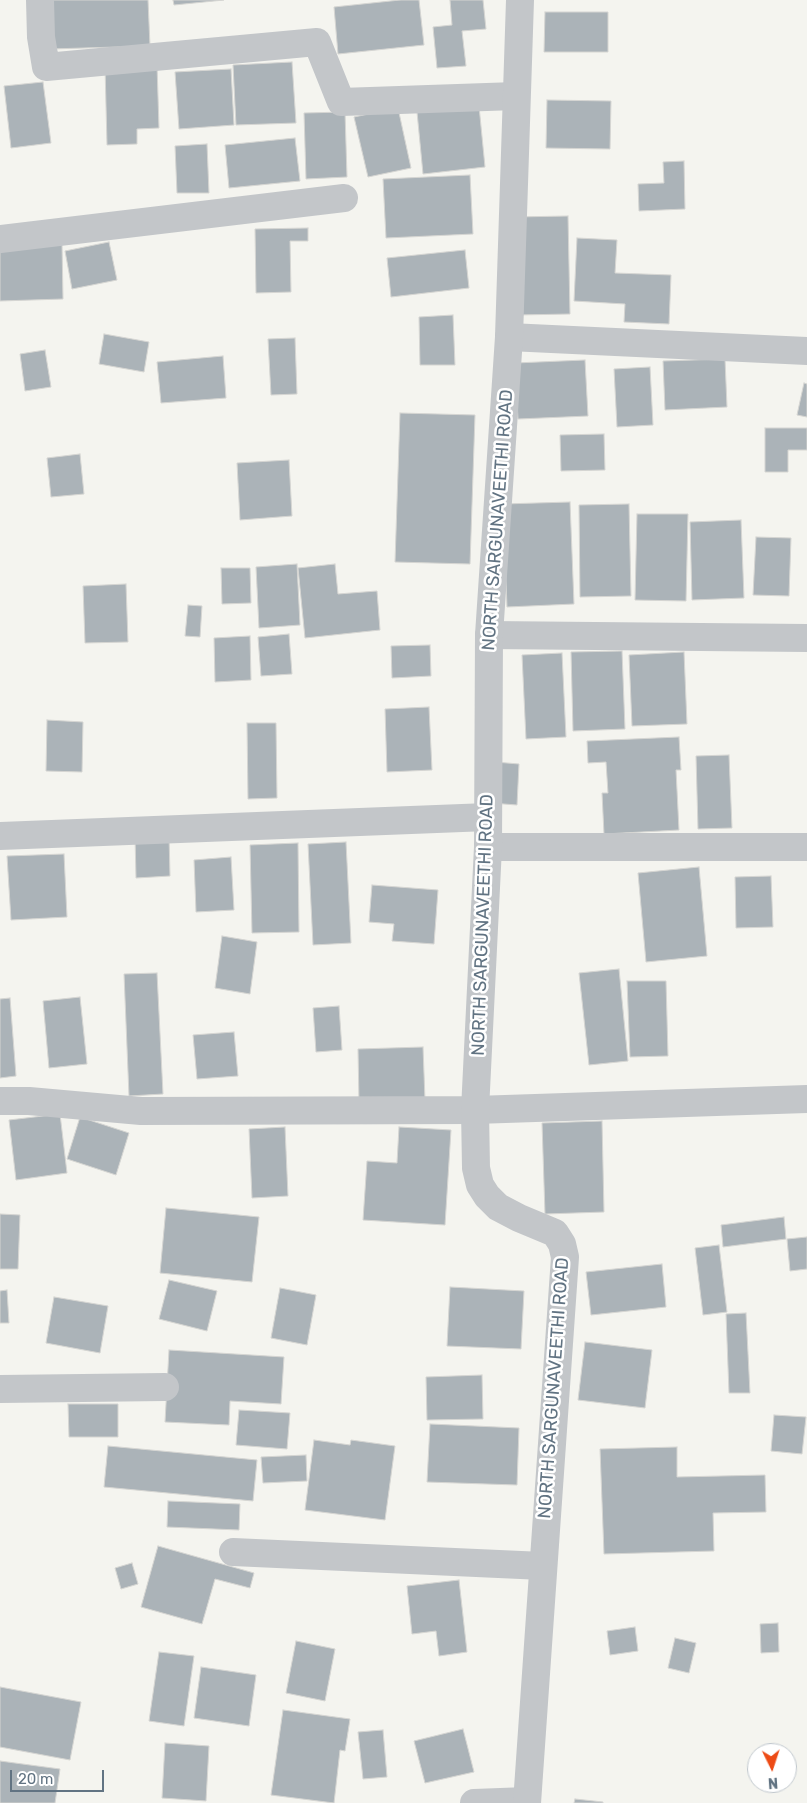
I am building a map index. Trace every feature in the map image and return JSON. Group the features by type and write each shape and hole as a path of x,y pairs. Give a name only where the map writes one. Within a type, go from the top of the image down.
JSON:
{"street":[{"path":"40,0 41,37 46,67 317,42 341,102 516,96"},
{"name":"NORTH SARGUNAVEETHI ROAD","path":"520,0 509,337 489,635 488,847 475,1110 476,1168 480,1184 487,1196 498,1207 555,1233 562,1244 565,1257 527,1802"},
{"path":"0,239 344,198"},
{"path":"509,337 807,351"},
{"path":"489,635 807,638"},
{"path":"0,836 488,817"},
{"path":"488,847 807,847"},
{"path":"0,1101 30,1100 141,1111 475,1110 807,1099"},
{"path":"0,1389 165,1387"},
{"path":"233,1552 543,1566"},
{"path":"474,1803 527,1802"}],"building":[{"path":"48,0 148,0 150,46 50,49"},
{"path":"173,0 224,0 174,5"},
{"path":"400,0 419,0 424,45 338,54 334,7"},
{"path":"450,0 483,0 486,29 462,31 466,66 437,68 433,27 452,25"},
{"path":"545,12 608,12 608,52 544,52"},
{"path":"292,62 296,123 236,125 233,65"},
{"path":"157,65 159,128 137,129 137,144 107,145 105,66"},
{"path":"231,69 234,125 179,129 175,72"},
{"path":"43,82 51,143 11,148 4,86"},
{"path":"547,100 611,101 610,149 546,148"},
{"path":"479,106 485,167 423,174 417,112"},
{"path":"398,108 411,168 368,177 354,117"},
{"path":"345,112 347,177 306,179 304,113"},
{"path":"295,138 300,181 229,188 225,145"},
{"path":"207,144 209,193 177,193 175,146"},
{"path":"684,161 685,209 639,211 638,184 664,183 663,162"},
{"path":"470,175 473,234 386,238 383,179"},
{"path":"568,216 570,314 516,315 514,217"},
{"path":"308,228 308,241 290,241 291,292 256,293 255,229"},
{"path":"577,238 617,240 615,273 671,275 669,324 624,322 625,304 574,301"},
{"path":"109,242 117,280 72,289 65,251"},
{"path":"62,244 63,299 0,301 0,246"},
{"path":"465,250 469,288 391,297 387,258"},
{"path":"453,315 455,365 420,365 419,317"},
{"path":"104,334 149,342 144,372 99,364"},
{"path":"295,338 297,394 271,395 268,339"},
{"path":"45,350 51,387 25,391 20,354"},
{"path":"223,356 226,398 161,403 157,362"},
{"path":"725,359 727,407 665,410 663,361"},
{"path":"585,360 588,416 518,419 515,363"},
{"path":"650,367 653,425 617,427 614,369"},
{"path":"804,383 807,384 807,417 797,415"},
{"path":"400,413 475,415 470,564 395,562"},
{"path":"765,428 807,428 807,450 788,450 788,472 765,472"},
{"path":"604,434 605,470 561,471 560,435"},
{"path":"80,454 84,494 51,497 47,458"},
{"path":"289,460 292,516 240,520 237,463"},
{"path":"570,502 574,604 507,607 503,504"},
{"path":"629,504 631,596 580,597 579,505"},
{"path":"637,514 688,514 686,601 635,600"},
{"path":"741,520 744,598 692,600 690,522"},
{"path":"756,537 791,538 789,596 753,595"},
{"path":"297,564 300,625 259,628 256,567"},
{"path":"335,564 338,594 377,591 380,630 305,638 298,568"},
{"path":"221,568 250,568 251,603 222,604"},
{"path":"126,584 128,642 85,643 83,586"},
{"path":"188,605 202,606 200,637 185,636"},
{"path":"289,634 292,674 261,676 258,637"},
{"path":"250,636 251,680 215,682 214,638"},
{"path":"430,645 431,676 392,678 391,646"},
{"path":"622,651 625,729 573,731 571,652"},
{"path":"684,652 687,724 632,726 629,655"},
{"path":"562,653 566,737 526,739 522,655"},
{"path":"429,707 432,770 387,772 385,709"},
{"path":"47,720 83,722 82,772 46,771"},
{"path":"247,723 276,723 277,798 248,799"},
{"path":"679,737 681,770 676,770 679,830 604,834 602,793 608,793 606,762 588,763 587,741"},
{"path":"729,755 732,828 698,829 696,756"},
{"path":"495,762 519,764 517,805 491,803"},
{"path":"135,835 169,835 170,876 136,878"},
{"path":"346,842 351,943 313,945 308,844"},
{"path":"298,843 299,932 252,933 250,845"},
{"path":"64,854 67,917 11,920 7,856"},
{"path":"231,857 234,910 196,912 194,860"},
{"path":"699,867 707,956 646,962 638,873"},
{"path":"771,876 773,927 736,928 735,877"},
{"path":"372,885 438,890 434,944 392,941 394,924 369,922"},
{"path":"222,936 257,942 250,994 215,988"},
{"path":"619,969 628,1061 589,1065 579,973"},
{"path":"157,973 163,1094 129,1096 124,974"},
{"path":"627,981 666,981 668,1056 630,1057"},
{"path":"80,997 87,1064 49,1068 43,1001"},
{"path":"10,998 16,1076 0,1078 0,999"},
{"path":"339,1006 342,1050 316,1052 313,1008"},
{"path":"234,1032 238,1076 197,1079 193,1035"},
{"path":"423,1047 425,1100 359,1102 358,1049"},
{"path":"60,1114 67,1173 16,1180 9,1120"},
{"path":"80,1117 129,1133 116,1175 67,1159"},
{"path":"602,1121 604,1212 545,1214 542,1123"},
{"path":"285,1127 288,1196 252,1198 249,1129"},
{"path":"399,1127 451,1130 445,1225 363,1220 367,1161 397,1163"},
{"path":"166,1208 259,1217 252,1282 160,1273"},
{"path":"0,1214 20,1215 18,1269 0,1269"},
{"path":"784,1217 786,1239 723,1247 721,1225"},
{"path":"807,1237 807,1269 790,1271 787,1239"},
{"path":"719,1245 727,1312 703,1315 695,1248"},
{"path":"662,1264 666,1307 591,1315 586,1272"},
{"path":"169,1280 217,1291 207,1331 159,1319"},
{"path":"450,1287 524,1291 521,1349 447,1346"},
{"path":"280,1288 316,1295 307,1345 271,1338"},
{"path":"7,1290 9,1323 0,1323 0,1291"},
{"path":"54,1297 108,1306 100,1353 46,1343"},
{"path":"746,1313 750,1393 729,1393 726,1314"},
{"path":"585,1342 652,1350 645,1408 578,1400"},
{"path":"169,1350 284,1357 281,1404 230,1401 229,1425 165,1422"},
{"path":"482,1375 483,1419 427,1420 426,1377"},
{"path":"68,1404 118,1404 118,1437 69,1437"},
{"path":"239,1410 290,1413 287,1449 236,1445"},
{"path":"774,1415 806,1417 802,1454 771,1451"},
{"path":"430,1424 519,1428 517,1485 427,1482"},
{"path":"314,1440 350,1445 351,1440 395,1446 385,1520 305,1510"},
{"path":"108,1446 257,1460 253,1501 104,1487"},
{"path":"677,1447 677,1477 765,1475 766,1512 713,1513 714,1551 604,1554 600,1449"},
{"path":"306,1455 307,1481 263,1483 261,1457"},
{"path":"168,1501 240,1504 239,1530 167,1527"},
{"path":"158,1546 254,1573 250,1588 215,1579 202,1624 141,1607"},
{"path":"132,1563 138,1584 121,1589 115,1568"},
{"path":"459,1580 467,1652 439,1656 436,1631 412,1634 407,1586"},
{"path":"778,1623 779,1652 761,1653 760,1624"},
{"path":"635,1627 638,1651 610,1655 607,1631"},
{"path":"675,1638 696,1643 689,1673 668,1668"},
{"path":"296,1641 335,1649 325,1701 286,1693"},
{"path":"159,1652 194,1656 184,1726 149,1721"},
{"path":"201,1667 256,1675 249,1726 194,1718"},
{"path":"0,1687 81,1702 70,1760 0,1747"},
{"path":"283,1710 350,1719 345,1751 340,1750 334,1803 271,1795"},
{"path":"463,1729 474,1772 425,1783 414,1741"},
{"path":"383,1730 387,1777 363,1779 358,1732"},
{"path":"165,1743 209,1746 206,1801 162,1798"},
{"path":"0,1761 60,1769 55,1803 0,1803"},
{"path":"575,1799 603,1802 603,1803 574,1803"}]}
